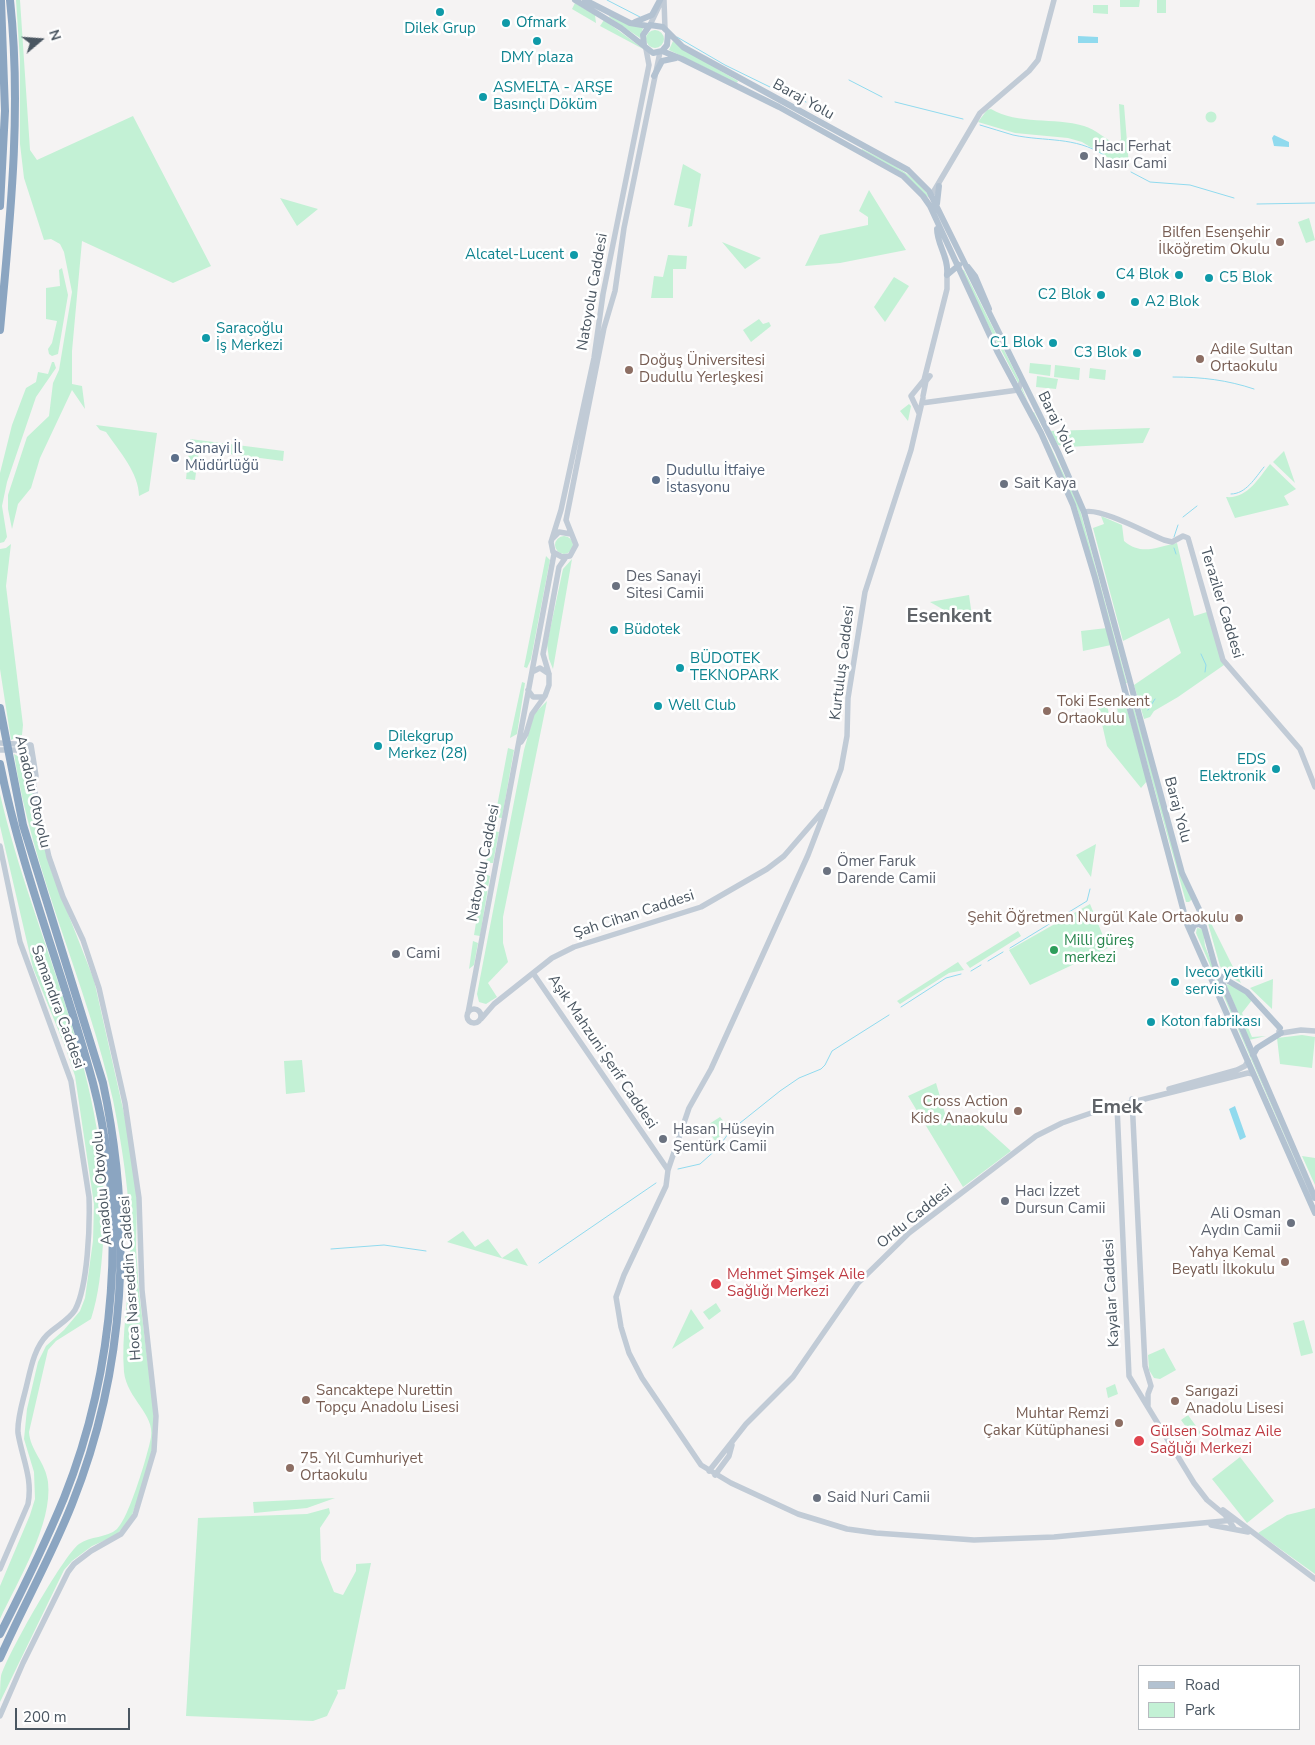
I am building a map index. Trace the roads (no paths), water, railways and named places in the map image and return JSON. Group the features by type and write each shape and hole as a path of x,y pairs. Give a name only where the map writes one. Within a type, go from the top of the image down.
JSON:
{"highway":[{"path":"0,206 5,111 1,0"},
{"path":"0,330 8,240 15,110 10,0"},
{"name":"Anadolu Otoyolu","path":"0,708 3,741 23,825 103,1083 112,1127 119,1181 122,1255 116,1337 101,1411 85,1468 50,1557 0,1658"},
{"name":"Anadolu Otoyolu","path":"0,764 21,854 69,1002 101,1119 109,1180 112,1278 100,1372 78,1458 64,1498 40,1553 0,1634"}],"main road":[{"path":"575,0 621,28 654,53 661,51 668,45 662,0"},
{"path":"585,0 630,23 649,26 658,24 666,30"},
{"path":"645,47 643,35 662,0"},
{"path":"630,23 652,16 662,0"},
{"path":"930,206 931,196 939,186 974,119 983,109 1029,71 1038,60 1054,0"},
{"name":"Baraj Yolu","path":"666,30 683,47 903,176 917,189 930,206 937,225 956,255 965,265 1058,452 1084,512 1180,867 1204,927 1218,974 1315,1198"},
{"name":"Natoyolu Caddesi","path":"553,538 561,510 594,358 604,294 649,65 645,47"},
{"name":"Natoyolu Caddesi","path":"571,534 566,520 604,328 614,291 654,76 661,51"},
{"name":"Baraj Yolu","path":"661,51 780,104"},
{"path":"654,76 662,61 669,58 682,59"},
{"name":"Baraj Yolu","path":"858,148 908,170 922,182 931,196 956,255 957,265 1041,433 1073,505 1095,578 1181,903 1191,932 1315,1213"},
{"path":"938,210 939,186"},
{"path":"937,225 937,238 945,253 950,258 956,255"},
{"path":"920,413 911,396 924,380 946,290 945,253"},
{"path":"947,275 957,265 965,265"},
{"name":"Kurtuluş Caddesi","path":"930,376 926,381 911,450 865,592 848,698 844,756 813,843 711,1069 689,1108 668,1170 666,1186 624,1275 616,1297 621,1328 629,1353 642,1378 668,1414 696,1460 715,1475 798,1514 821,1522 847,1529 910,1537 1001,1540 1205,1524"},
{"path":"913,401 918,402 922,399 1018,390 1022,381"},
{"path":"914,392 920,392 922,399"},
{"name":"Teraziler Caddesi","path":"1084,512 1089,511 1119,520 1172,542 1183,536 1188,538 1225,665 1300,749 1315,787"},
{"path":"559,532 571,534 576,546 573,553 566,557 554,554 551,546 553,538 559,532"},
{"name":"Natoyolu Caddesi","path":"468,1013 520,744 531,672 554,554"},
{"name":"Natoyolu Caddesi","path":"520,744 526,734 532,714 544,697 549,685 549,674 543,654 559,567 566,557"},
{"path":"531,672 540,668 549,674"},
{"path":"1124,689 1131,688"},
{"path":"528,690 533,697 544,697"},
{"path":"3,741 30,748"},
{"path":"0,750 30,748"},
{"path":"30,748 30,761 38,801"},
{"path":"30,748 38,801"},
{"path":"17,750 30,761"},
{"name":"Hoca Nasreddin Caddesi","path":"0,1716 23,1662 68,1572 74,1564 91,1551 121,1534 135,1515 148,1475 156,1434 140,1262 139,1198 125,1103 99,988 83,940 55,876 38,801"},
{"name":"Şah Cihan Caddesi","path":"494,1004 552,958 574,947 701,907 767,869 784,856 804,835 824,809"},
{"path":"804,835 811,834 813,843"},
{"name":"Samandıra Caddesi","path":"0,846 20,942 71,1081 90,1214 83,1282 78,1303 69,1318 47,1335 37,1349 25,1391 18,1432 31,1484 30,1494 28,1504 0,1569"},
{"path":"1181,903 1187,905 1194,900"},
{"path":"1191,932 1194,925 1199,924 1204,927"},
{"name":"Aşık Mahzuni Şerif Caddesi","path":"533,972 668,1170"},
{"path":"1218,974 1247,992 1282,1031"},
{"path":"473,987 481,1019"},
{"path":"494,1004 476,1023 471,1023 467,1017 468,1013 494,1004"},
{"path":"1253,1055 1257,1048 1282,1031 1315,1031"},
{"name":"Ordu Caddesi","path":"732,1444 746,1424 792,1377 858,1283 909,1233 1036,1136 1062,1123 1237,1070 1245,1066 1248,1061"},
{"name":"Ordu Caddesi","path":"1133,1101 1248,1073 1253,1074"},
{"path":"1133,1101 1144,1351 1150,1386 1148,1394 1149,1408 1203,1494 1234,1523 1253,1533 1315,1579"},
{"name":"Kayalar Caddesi","path":"1117,1106 1129,1376 1134,1387 1149,1408"},
{"path":"709,1471 723,1452 732,1444"},
{"path":"715,1475 729,1456 732,1444"},
{"path":"1205,1524 1234,1523"},
{"path":"1205,1524 1234,1523"}],"water":[{"path":"1078,36 1098,37 1098,43 1078,43"},
{"path":"1274,135 1289,142 1289,147 1274,146 1272,138"},
{"path":"1235,1106 1246,1137 1240,1140 1229,1109"}],"waterway":[{"path":"607,0 640,17"},
{"path":"677,37 725,65 770,87"},
{"path":"849,80 882,97"},
{"path":"783,92 806,102"},
{"path":"895,102 963,119"},
{"path":"980,125 1013,135 1071,142 1093,149 1104,155"},
{"path":"1131,172 1150,182 1190,185 1234,198"},
{"path":"1257,204 1315,203"},
{"path":"1173,377 1214,380 1254,389"},
{"path":"1231,494 1246,488 1264,467"},
{"path":"1183,517 1197,506"},
{"path":"1174,537 1178,525"},
{"path":"1174,548 1176,554"},
{"path":"1201,654 1206,665 1205,672"},
{"path":"1148,710 1155,699"},
{"path":"1010,948 1087,901 1090,889"},
{"path":"988,961 1003,952"},
{"path":"971,971 981,965"},
{"path":"901,1007 946,978 961,974"},
{"path":"678,1169 700,1164 718,1148 730,1131 780,1091 799,1078 821,1069 832,1051 889,1015"},
{"path":"539,1263 656,1183"},
{"path":"331,1249 384,1245 426,1251"}],"place":[{"name":"Dilek Grup","path":"440,12"},
{"name":"Ofmark","path":"506,23"},
{"name":"DMY plaza","path":"537,41"},
{"name":"ASMELTA - ARŞE Basınçlı Döküm","path":"483,97"},
{"name":"Hacı Ferhat Nasır Cami","path":"1084,156"},
{"name":"Bilfen Esenşehir İlköğretim Okulu","path":"1280,242"},
{"name":"Alcatel-Lucent","path":"574,255"},
{"name":"C4 Blok","path":"1179,275"},
{"name":"C5 Blok","path":"1209,278"},
{"name":"C2 Blok","path":"1101,295"},
{"name":"A2 Blok","path":"1135,302"},
{"name":"Saraçoğlu İş Merkezi","path":"206,338"},
{"name":"C1 Blok","path":"1053,343"},
{"name":"C3 Blok","path":"1137,353"},
{"name":"Adile Sultan Ortaokulu","path":"1200,359"},
{"name":"Doğuş Üniversitesi Dudullu Yerleşkesi","path":"629,370"},
{"name":"Sanayi İl Müdürlüğü","path":"175,458"},
{"name":"Dudullu İtfaiye İstasyonu","path":"656,480"},
{"name":"Sait Kaya","path":"1004,484"},
{"name":"Des Sanayi Sitesi Camii","path":"616,586"},
{"name":"Büdotek","path":"614,630"},
{"name":"BÜDOTEK TEKNOPARK","path":"680,668"},
{"name":"Well Club","path":"658,706"},
{"name":"Toki Esenkent Ortaokulu","path":"1047,711"},
{"name":"Dilekgrup Merkez (28)","path":"378,746"},
{"name":"EDS Elektronik","path":"1276,769"},
{"name":"Ömer Faruk Darende Camii","path":"827,871"},
{"name":"Şehit Öğretmen Nurgül Kale Ortaokulu","path":"1239,918"},
{"name":"Milli güreş merkezi","path":"1054,950"},
{"name":"Cami","path":"396,954"},
{"name":"Iveco yetkili servis","path":"1175,982"},
{"name":"Koton fabrikası","path":"1151,1022"},
{"name":"Cross Action Kids Anaokulu","path":"1018,1111"},
{"name":"Hasan Hüseyin Şentürk Camii","path":"663,1139"},
{"name":"Hacı İzzet Dursun Camii","path":"1005,1201"},
{"name":"Ali Osman Aydın Camii","path":"1291,1223"},
{"name":"Yahya Kemal Beyatlı İlkokulu","path":"1285,1262"},
{"name":"Mehmet Şimşek Aile Sağlığı Merkezi","path":"716,1284"},
{"name":"Sancaktepe Nurettin Topçu Anadolu Lisesi","path":"306,1400"},
{"name":"Sarıgazi Anadolu Lisesi","path":"1175,1401"},
{"name":"Muhtar Remzi Çakar Kütüphanesi","path":"1119,1423"},
{"name":"Gülsen Solmaz Aile Sağlığı Merkezi","path":"1139,1441"},
{"name":"75. Yıl Cumhuriyet Ortaokulu","path":"290,1468"},
{"name":"Said Nuri Camii","path":"817,1498"}],"district":[{"name":"Esenkent","path":"949,617"},
{"name":"Emek","path":"1117,1108"}]}
